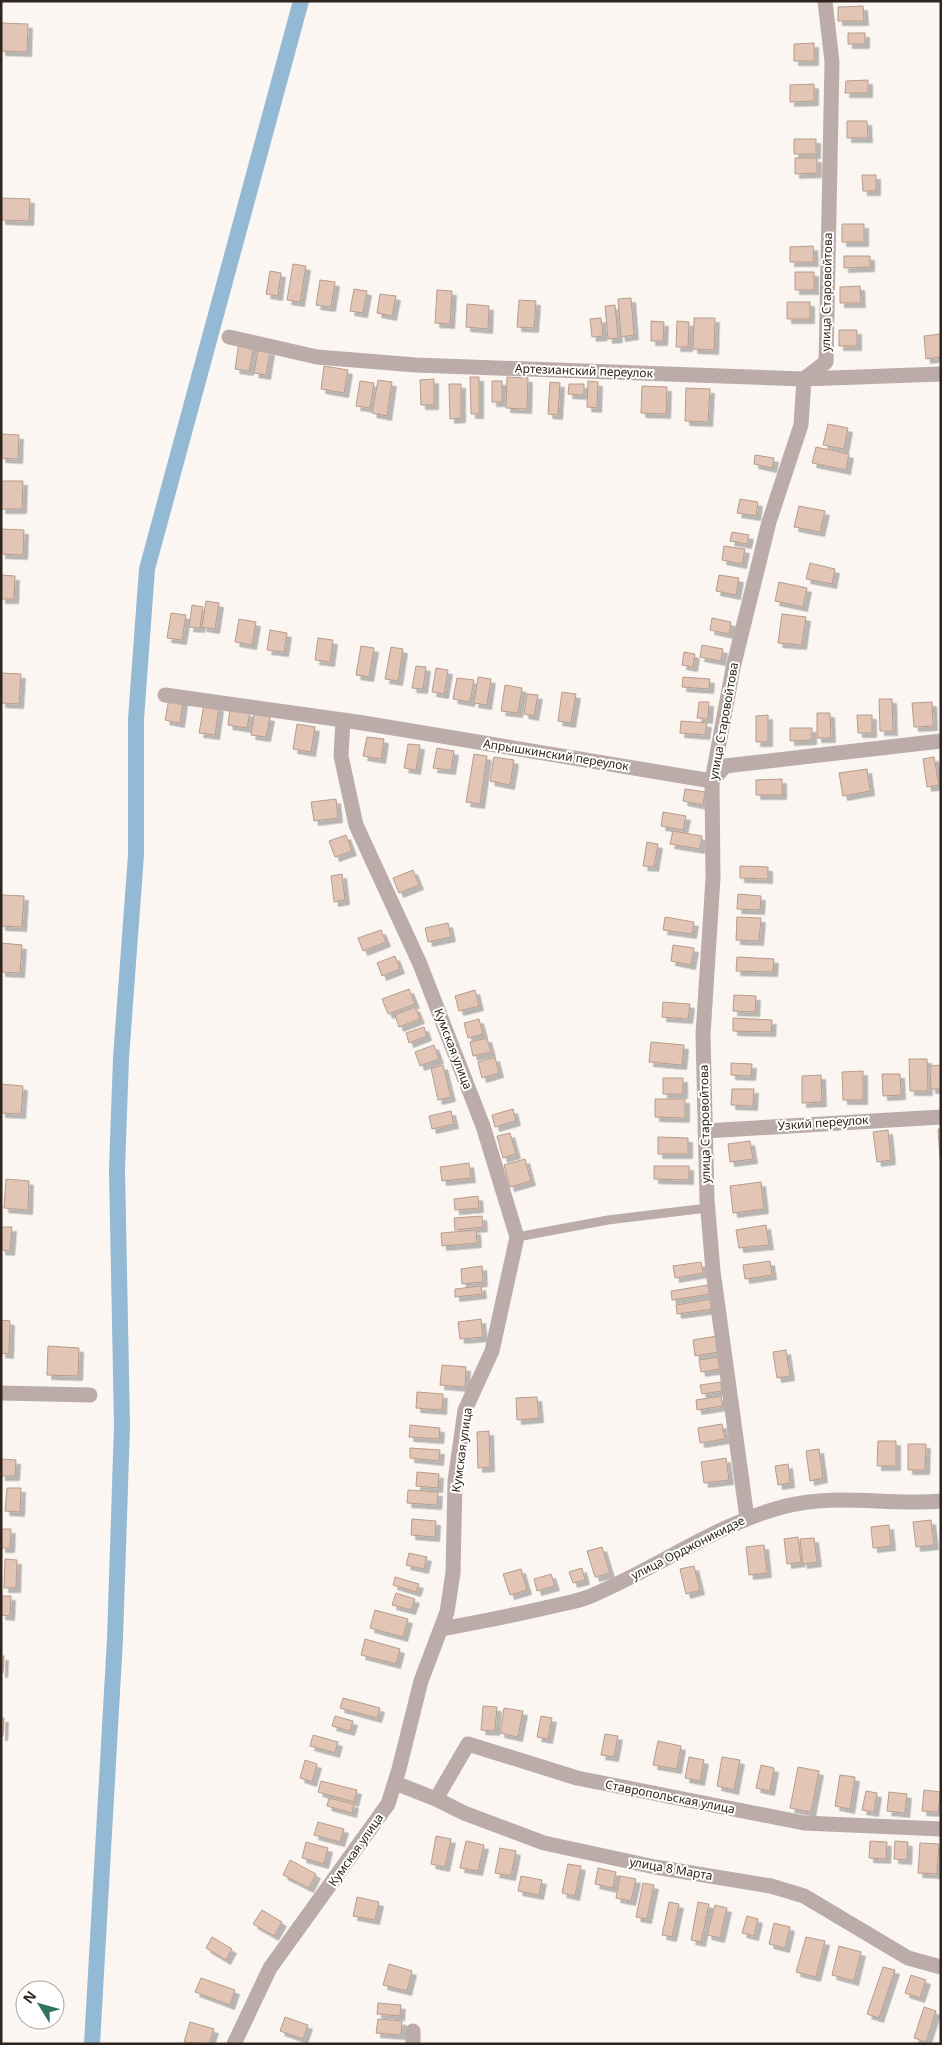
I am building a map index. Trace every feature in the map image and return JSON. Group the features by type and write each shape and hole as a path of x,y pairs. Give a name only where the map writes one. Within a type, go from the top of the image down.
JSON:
{"street":[{"name":"улица Старовойтова","path":"747,1518 713,1271 707,1208 703,1035 714,878 712,781 733,668 769,522 801,425 804,378 826,362 832,62 825,1"},
{"name":"Артезианский переулок","path":"229,337 317,357 416,364 804,378 941,374"},
{"name":"Апрышкинский переулок","path":"165,695 343,720 712,781"},
{"name":"Кумская улица","path":"234,2044 270,1968 388,1804 421,1681 441,1629 453,1573 455,1481 465,1410 492,1351 517,1238 483,1126 420,964 356,825 341,756 343,720"},
{"path":"712,781 725,766 941,741"},
{"name":"Узкий переулок","path":"705,1131 941,1117"},
{"path":"1,1393 90,1395"},
{"name":"улица Орджоникидзе","path":"441,1629 518,1615 592,1596 718,1530 747,1518 788,1506 836,1499 909,1504 941,1501"},
{"name":"Ставропольская улица","path":"436,1799 468,1744 577,1778 804,1823 941,1829"},
{"name":"улица 8 Марта","path":"395,1783 436,1799 464,1813 544,1843 655,1867 771,1886 804,1896 908,1958 941,1967"}],"lane":[{"path":"517,1238 608,1220 707,1208"}],"building":[{"path":"863,6 864,21 838,21 838,7"},
{"path":"1,23 28,24 27,52 1,51"},
{"path":"848,33 865,33 865,44 848,44"},
{"path":"814,43 814,61 794,61 794,44"},
{"path":"868,80 868,93 845,93 846,81"},
{"path":"814,84 814,101 790,102 790,85"},
{"path":"847,121 867,121 868,138 847,138"},
{"path":"794,139 816,139 816,154 794,154"},
{"path":"795,158 817,158 817,173 795,174"},
{"path":"862,175 876,175 876,191 863,191"},
{"path":"1,198 30,199 29,221 1,220"},
{"path":"842,224 864,224 864,242 842,242"},
{"path":"813,246 814,262 790,262 790,247"},
{"path":"844,256 870,256 870,267 844,268"},
{"path":"293,264 306,266 300,302 287,300"},
{"path":"270,271 281,273 278,296 266,294"},
{"path":"795,272 814,272 814,290 795,290"},
{"path":"320,280 335,282 331,307 316,305"},
{"path":"860,286 861,303 840,303 840,287"},
{"path":"354,289 367,291 363,313 350,311"},
{"path":"437,290 452,291 450,324 435,323"},
{"path":"380,294 396,296 392,316 377,313"},
{"path":"631,298 634,335 621,337 618,299"},
{"path":"519,300 536,301 534,328 517,327"},
{"path":"787,302 810,302 810,319 787,319"},
{"path":"467,304 489,306 488,329 466,327"},
{"path":"615,305 618,338 608,339 605,306"},
{"path":"601,318 603,336 592,337 590,319"},
{"path":"694,318 715,318 714,350 693,349"},
{"path":"651,321 664,322 663,341 651,341"},
{"path":"677,321 689,322 688,347 676,347"},
{"path":"839,330 857,330 857,346 839,346"},
{"path":"941,334 941,357 926,359 924,336"},
{"path":"239,342 254,345 249,371 235,369"},
{"path":"258,349 270,351 266,375 254,373"},
{"path":"324,366 348,370 344,393 321,389"},
{"path":"470,377 479,377 479,414 471,414"},
{"path":"507,377 528,378 527,409 506,408"},
{"path":"434,379 434,405 421,405 420,380"},
{"path":"378,380 392,382 387,416 372,413"},
{"path":"360,381 374,383 370,408 356,406"},
{"path":"492,381 502,381 502,402 492,402"},
{"path":"588,381 598,382 597,408 587,407"},
{"path":"550,382 560,383 558,415 548,414"},
{"path":"449,384 461,384 461,418 450,419"},
{"path":"569,384 584,384 584,395 568,394"},
{"path":"642,386 667,387 666,414 641,413"},
{"path":"686,388 710,389 708,422 685,421"},
{"path":"828,424 848,428 844,449 823,445"},
{"path":"1,434 19,435 18,459 1,458"},
{"path":"816,447 849,454 846,470 812,463"},
{"path":"755,455 774,458 772,468 754,464"},
{"path":"1,481 23,481 22,509 1,509"},
{"path":"740,499 758,502 756,516 737,513"},
{"path":"799,506 825,511 820,532 794,527"},
{"path":"1,529 24,530 23,555 1,554"},
{"path":"732,532 749,535 747,544 730,541"},
{"path":"724,546 745,549 742,564 722,560"},
{"path":"810,563 835,569 832,584 806,579"},
{"path":"1,575 15,576 14,599 1,599"},
{"path":"719,575 739,578 736,595 716,591"},
{"path":"779,582 807,588 803,607 775,601"},
{"path":"206,601 219,603 215,629 202,627"},
{"path":"192,605 203,607 200,628 189,627"},
{"path":"171,613 186,615 182,640 167,638"},
{"path":"782,614 806,617 802,645 778,643"},
{"path":"712,618 731,622 729,634 710,630"},
{"path":"239,619 256,622 252,645 235,642"},
{"path":"270,630 287,633 284,652 267,650"},
{"path":"318,638 333,640 330,662 315,660"},
{"path":"702,645 723,649 721,661 700,657"},
{"path":"361,646 374,648 369,677 356,675"},
{"path":"391,647 403,649 398,681 385,679"},
{"path":"684,652 695,654 693,667 682,665"},
{"path":"416,666 426,667 423,689 412,688"},
{"path":"436,668 448,670 444,694 432,692"},
{"path":"1,673 21,674 19,704 1,703"},
{"path":"478,677 491,679 487,705 474,703"},
{"path":"683,677 710,679 709,689 682,687"},
{"path":"457,678 474,680 470,702 453,699"},
{"path":"505,685 522,688 518,713 501,711"},
{"path":"562,692 576,694 571,723 558,721"},
{"path":"527,694 538,695 534,716 524,714"},
{"path":"169,699 183,701 180,723 165,720"},
{"path":"879,699 892,699 893,731 880,731"},
{"path":"699,702 709,702 708,719 697,718"},
{"path":"932,702 933,726 914,727 912,703"},
{"path":"204,704 219,707 215,735 199,733"},
{"path":"230,709 250,713 247,728 228,725"},
{"path":"817,713 830,713 831,738 817,738"},
{"path":"254,714 270,717 266,737 251,735"},
{"path":"768,715 768,742 756,742 756,716"},
{"path":"857,715 872,715 872,733 858,733"},
{"path":"681,721 707,723 705,735 680,733"},
{"path":"297,724 315,727 311,752 293,749"},
{"path":"790,728 812,728 812,740 790,741"},
{"path":"367,737 384,739 381,759 363,756"},
{"path":"408,744 420,745 416,770 404,768"},
{"path":"437,748 454,751 451,770 433,768"},
{"path":"474,754 487,756 480,804 466,802"},
{"path":"494,757 514,760 510,785 490,781"},
{"path":"934,757 939,785 927,787 923,759"},
{"path":"867,769 870,791 843,796 839,773"},
{"path":"782,779 782,795 756,795 756,780"},
{"path":"685,789 705,792 703,805 683,801"},
{"path":"336,799 338,818 314,821 311,802"},
{"path":"663,812 686,816 683,830 661,826"},
{"path":"673,831 702,836 700,849 670,844"},
{"path":"346,835 352,851 335,857 329,841"},
{"path":"647,842 658,844 654,867 643,866"},
{"path":"740,866 768,867 768,879 740,878"},
{"path":"413,870 419,885 399,893 393,878"},
{"path":"342,874 345,900 334,902 331,876"},
{"path":"738,894 761,896 760,910 737,909"},
{"path":"1,895 24,896 22,927 1,926"},
{"path":"665,917 694,922 692,934 663,930"},
{"path":"737,917 761,918 759,941 736,940"},
{"path":"448,923 451,937 428,942 425,928"},
{"path":"381,930 386,942 363,951 358,938"},
{"path":"1,943 22,945 20,973 1,972"},
{"path":"673,945 694,948 691,965 671,961"},
{"path":"395,956 400,969 382,976 377,963"},
{"path":"737,957 774,959 773,972 736,971"},
{"path":"409,989 415,1004 388,1014 382,999"},
{"path":"475,990 479,1006 459,1011 455,996"},
{"path":"734,995 756,996 755,1012 733,1011"},
{"path":"663,1002 690,1004 688,1019 662,1017"},
{"path":"415,1007 420,1019 399,1027 395,1015"},
{"path":"733,1018 772,1020 771,1032 733,1031"},
{"path":"479,1019 483,1034 468,1038 464,1023"},
{"path":"424,1027 427,1036 409,1043 406,1033"},
{"path":"487,1038 491,1052 473,1056 470,1042"},
{"path":"651,1042 684,1045 682,1065 649,1062"},
{"path":"434,1045 439,1059 420,1066 415,1052"},
{"path":"495,1057 499,1073 482,1078 478,1062"},
{"path":"909,1059 927,1059 928,1091 910,1091"},
{"path":"731,1063 752,1064 751,1076 731,1075"},
{"path":"443,1065 451,1097 438,1100 431,1068"},
{"path":"941,1065 941,1089 931,1089 930,1066"},
{"path":"863,1071 863,1100 843,1100 842,1072"},
{"path":"882,1074 900,1074 901,1095 883,1096"},
{"path":"821,1075 822,1102 802,1103 802,1076"},
{"path":"663,1078 683,1078 683,1094 663,1094"},
{"path":"1,1084 23,1086 21,1114 1,1113"},
{"path":"732,1089 754,1089 753,1106 731,1105"},
{"path":"655,1099 685,1099 685,1118 655,1117"},
{"path":"513,1109 516,1121 495,1127 492,1115"},
{"path":"451,1111 454,1124 432,1129 429,1116"},
{"path":"938,1129 941,1129 941,1157 940,1157"},
{"path":"888,1130 891,1160 877,1162 873,1132"},
{"path":"510,1133 516,1154 503,1158 497,1136"},
{"path":"658,1137 688,1138 688,1154 658,1154"},
{"path":"750,1141 753,1159 730,1162 728,1144"},
{"path":"525,1159 531,1181 510,1187 504,1165"},
{"path":"469,1163 471,1178 442,1181 440,1167"},
{"path":"654,1166 689,1166 689,1180 654,1179"},
{"path":"6,1179 29,1181 28,1210 4,1208"},
{"path":"761,1182 764,1209 733,1213 730,1186"},
{"path":"478,1196 479,1208 455,1210 454,1199"},
{"path":"482,1216 483,1227 455,1230 454,1218"},
{"path":"766,1225 769,1245 739,1248 736,1230"},
{"path":"1,1227 12,1227 10,1251 1,1250"},
{"path":"476,1230 477,1243 442,1246 441,1233"},
{"path":"770,1261 772,1275 745,1279 743,1265"},
{"path":"701,1262 703,1273 675,1278 673,1266"},
{"path":"482,1266 483,1282 462,1284 461,1269"},
{"path":"708,1285 710,1294 672,1300 671,1291"},
{"path":"481,1286 482,1294 455,1297 455,1289"},
{"path":"712,1299 713,1309 677,1314 676,1305"},
{"path":"481,1319 483,1337 460,1339 458,1322"},
{"path":"1,1320 10,1321 9,1354 1,1353"},
{"path":"717,1336 719,1352 695,1356 693,1340"},
{"path":"48,1346 79,1348 78,1376 47,1375"},
{"path":"786,1350 790,1376 777,1378 773,1352"},
{"path":"719,1357 720,1369 701,1372 699,1360"},
{"path":"442,1365 466,1367 465,1387 440,1385"},
{"path":"721,1382 722,1391 702,1394 700,1385"},
{"path":"417,1392 443,1394 442,1410 416,1408"},
{"path":"721,1396 723,1406 697,1410 696,1400"},
{"path":"537,1397 539,1418 517,1420 516,1398"},
{"path":"722,1424 725,1439 700,1443 698,1428"},
{"path":"410,1425 440,1428 439,1439 409,1437"},
{"path":"489,1431 490,1467 478,1468 477,1432"},
{"path":"878,1441 896,1441 896,1466 877,1466"},
{"path":"908,1444 926,1444 925,1470 908,1470"},
{"path":"410,1448 440,1450 439,1461 410,1458"},
{"path":"819,1449 823,1478 810,1481 806,1451"},
{"path":"726,1458 729,1480 704,1483 701,1462"},
{"path":"1,1459 16,1460 15,1476 1,1476"},
{"path":"788,1464 790,1483 778,1485 775,1466"},
{"path":"417,1472 439,1474 438,1488 416,1486"},
{"path":"7,1488 21,1488 20,1512 5,1511"},
{"path":"408,1490 438,1492 437,1505 407,1503"},
{"path":"412,1519 436,1521 435,1537 411,1535"},
{"path":"931,1520 934,1545 916,1547 913,1522"},
{"path":"889,1525 891,1546 873,1548 871,1527"},
{"path":"1,1529 11,1529 10,1548 1,1548"},
{"path":"798,1537 801,1562 787,1564 784,1539"},
{"path":"814,1538 817,1562 803,1564 800,1539"},
{"path":"764,1545 767,1573 749,1575 746,1547"},
{"path":"602,1547 610,1573 595,1577 587,1551"},
{"path":"409,1553 427,1557 424,1569 406,1565"},
{"path":"5,1559 17,1560 16,1588 4,1588"},
{"path":"694,1566 700,1590 686,1594 680,1569"},
{"path":"582,1568 585,1580 573,1583 569,1572"},
{"path":"521,1569 527,1590 510,1595 503,1574"},
{"path":"551,1574 555,1586 537,1591 534,1579"},
{"path":"395,1577 419,1584 416,1592 393,1585"},
{"path":"396,1593 415,1599 411,1610 392,1605"},
{"path":"1,1596 11,1596 10,1616 1,1615"},
{"path":"375,1610 408,1619 403,1637 370,1628"},
{"path":"365,1639 400,1649 396,1664 361,1655"},
{"path":"1,1656 4,1656 3,1673 1,1673"},
{"path":"343,1698 380,1708 377,1718 340,1708"},
{"path":"483,1706 497,1707 495,1731 481,1730"},
{"path":"504,1708 523,1711 518,1737 500,1733"},
{"path":"335,1716 353,1721 350,1731 332,1726"},
{"path":"541,1716 552,1718 548,1739 537,1737"},
{"path":"1,1718 4,1718 3,1736 1,1736"},
{"path":"605,1734 618,1736 614,1757 601,1755"},
{"path":"313,1735 338,1742 335,1753 310,1746"},
{"path":"658,1741 681,1746 677,1769 653,1765"},
{"path":"689,1757 704,1760 700,1781 685,1778"},
{"path":"722,1757 740,1760 734,1790 717,1786"},
{"path":"305,1760 317,1764 312,1782 300,1778"},
{"path":"761,1765 774,1768 770,1791 756,1788"},
{"path":"798,1767 819,1771 811,1812 790,1808"},
{"path":"840,1775 855,1777 850,1809 835,1806"},
{"path":"321,1781 357,1790 354,1802 318,1792"},
{"path":"924,1790 941,1792 938,1812 922,1811"},
{"path":"866,1791 877,1793 874,1812 862,1810"},
{"path":"889,1792 907,1794 905,1813 887,1811"},
{"path":"329,1798 354,1804 352,1813 327,1806"},
{"path":"318,1822 344,1829 340,1842 314,1835"},
{"path":"436,1836 451,1839 445,1867 431,1864"},
{"path":"466,1841 484,1845 478,1871 460,1868"},
{"path":"870,1841 887,1842 886,1859 869,1858"},
{"path":"895,1841 908,1842 907,1860 894,1859"},
{"path":"306,1842 328,1848 324,1864 302,1858"},
{"path":"920,1843 939,1844 937,1874 918,1873"},
{"path":"500,1848 516,1851 511,1876 495,1873"},
{"path":"290,1860 316,1874 309,1888 283,1875"},
{"path":"568,1864 581,1866 575,1896 562,1893"},
{"path":"598,1868 616,1872 613,1888 595,1884"},
{"path":"521,1876 542,1880 539,1895 518,1891"},
{"path":"620,1876 636,1879 631,1901 616,1898"},
{"path":"643,1883 654,1885 647,1919 636,1917"},
{"path":"357,1897 379,1902 375,1920 353,1916"},
{"path":"669,1902 679,1904 672,1937 662,1935"},
{"path":"698,1902 709,1904 701,1942 691,1940"},
{"path":"715,1905 727,1908 720,1938 707,1935"},
{"path":"262,1910 282,1922 274,1936 253,1924"},
{"path":"747,1916 758,1919 754,1936 742,1933"},
{"path":"774,1923 790,1927 785,1948 769,1944"},
{"path":"212,1937 232,1949 226,1960 206,1948"},
{"path":"806,1937 825,1941 816,1977 796,1972"},
{"path":"839,1946 861,1952 854,1981 832,1975"},
{"path":"389,1964 412,1971 407,1991 383,1985"},
{"path":"883,1967 895,1970 879,2018 867,2014"},
{"path":"911,1975 926,1980 920,1998 905,1993"},
{"path":"201,1978 235,1990 230,2005 195,1992"},
{"path":"378,2003 401,2005 400,2016 377,2014"},
{"path":"924,2007 936,2011 926,2042 914,2038"},
{"path":"285,2017 308,2025 303,2039 280,2031"},
{"path":"378,2019 402,2021 401,2035 376,2033"},
{"path":"190,2022 214,2029 209,2044 184,2042"}],"waterway":[{"path":"92,2044 115,1639 122,1425 117,1169 121,1058 136,855 136,719 147,569 301,1"}]}
